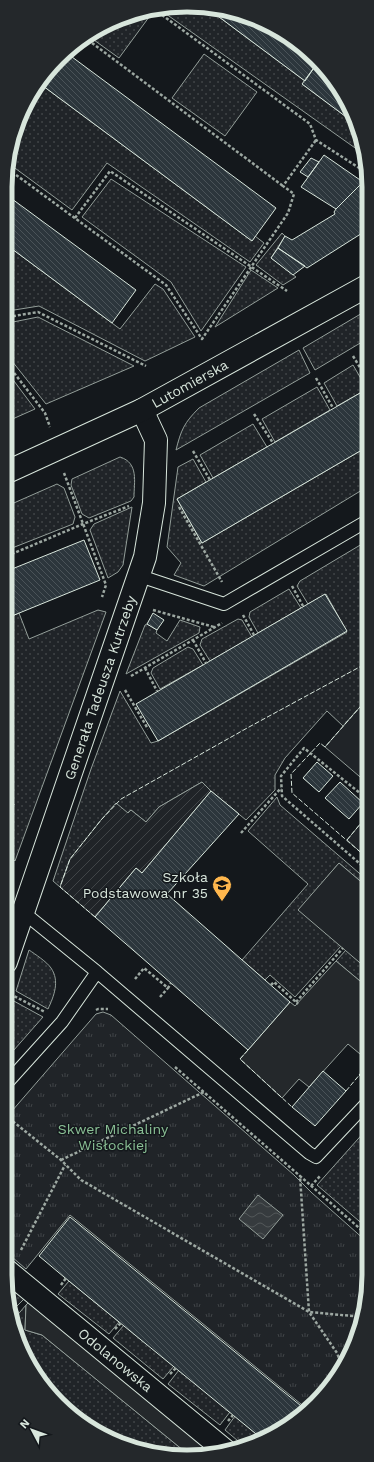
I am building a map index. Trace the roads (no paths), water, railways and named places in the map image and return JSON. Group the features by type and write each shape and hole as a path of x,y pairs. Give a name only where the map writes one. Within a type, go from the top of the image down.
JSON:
{"street":[{"name":"Lutomierska","path":"12,470 142,410 362,289"},
{"name":"Generała Tadeusza Kutrzeby","path":"12,944 140,576 145,557 154,503 156,440 142,410"},
{"name":"Odolanowska","path":"12,1271 220,1447"}],"lane":[{"path":"140,576 224,604 362,524"},
{"path":"23,912 97,972 309,1153 316,1157 362,1108"},
{"path":"12,1077 62,1022 97,972"}],"water":[{"path":"258,1195 283,1215 263,1239 239,1219"}],"place":[{"name":"Szkoła Podstawowa nr 35","path":"222,902"}],"park label":[{"name":"Skwer Michaliny Wisłockiej","path":"113,1138"}]}
